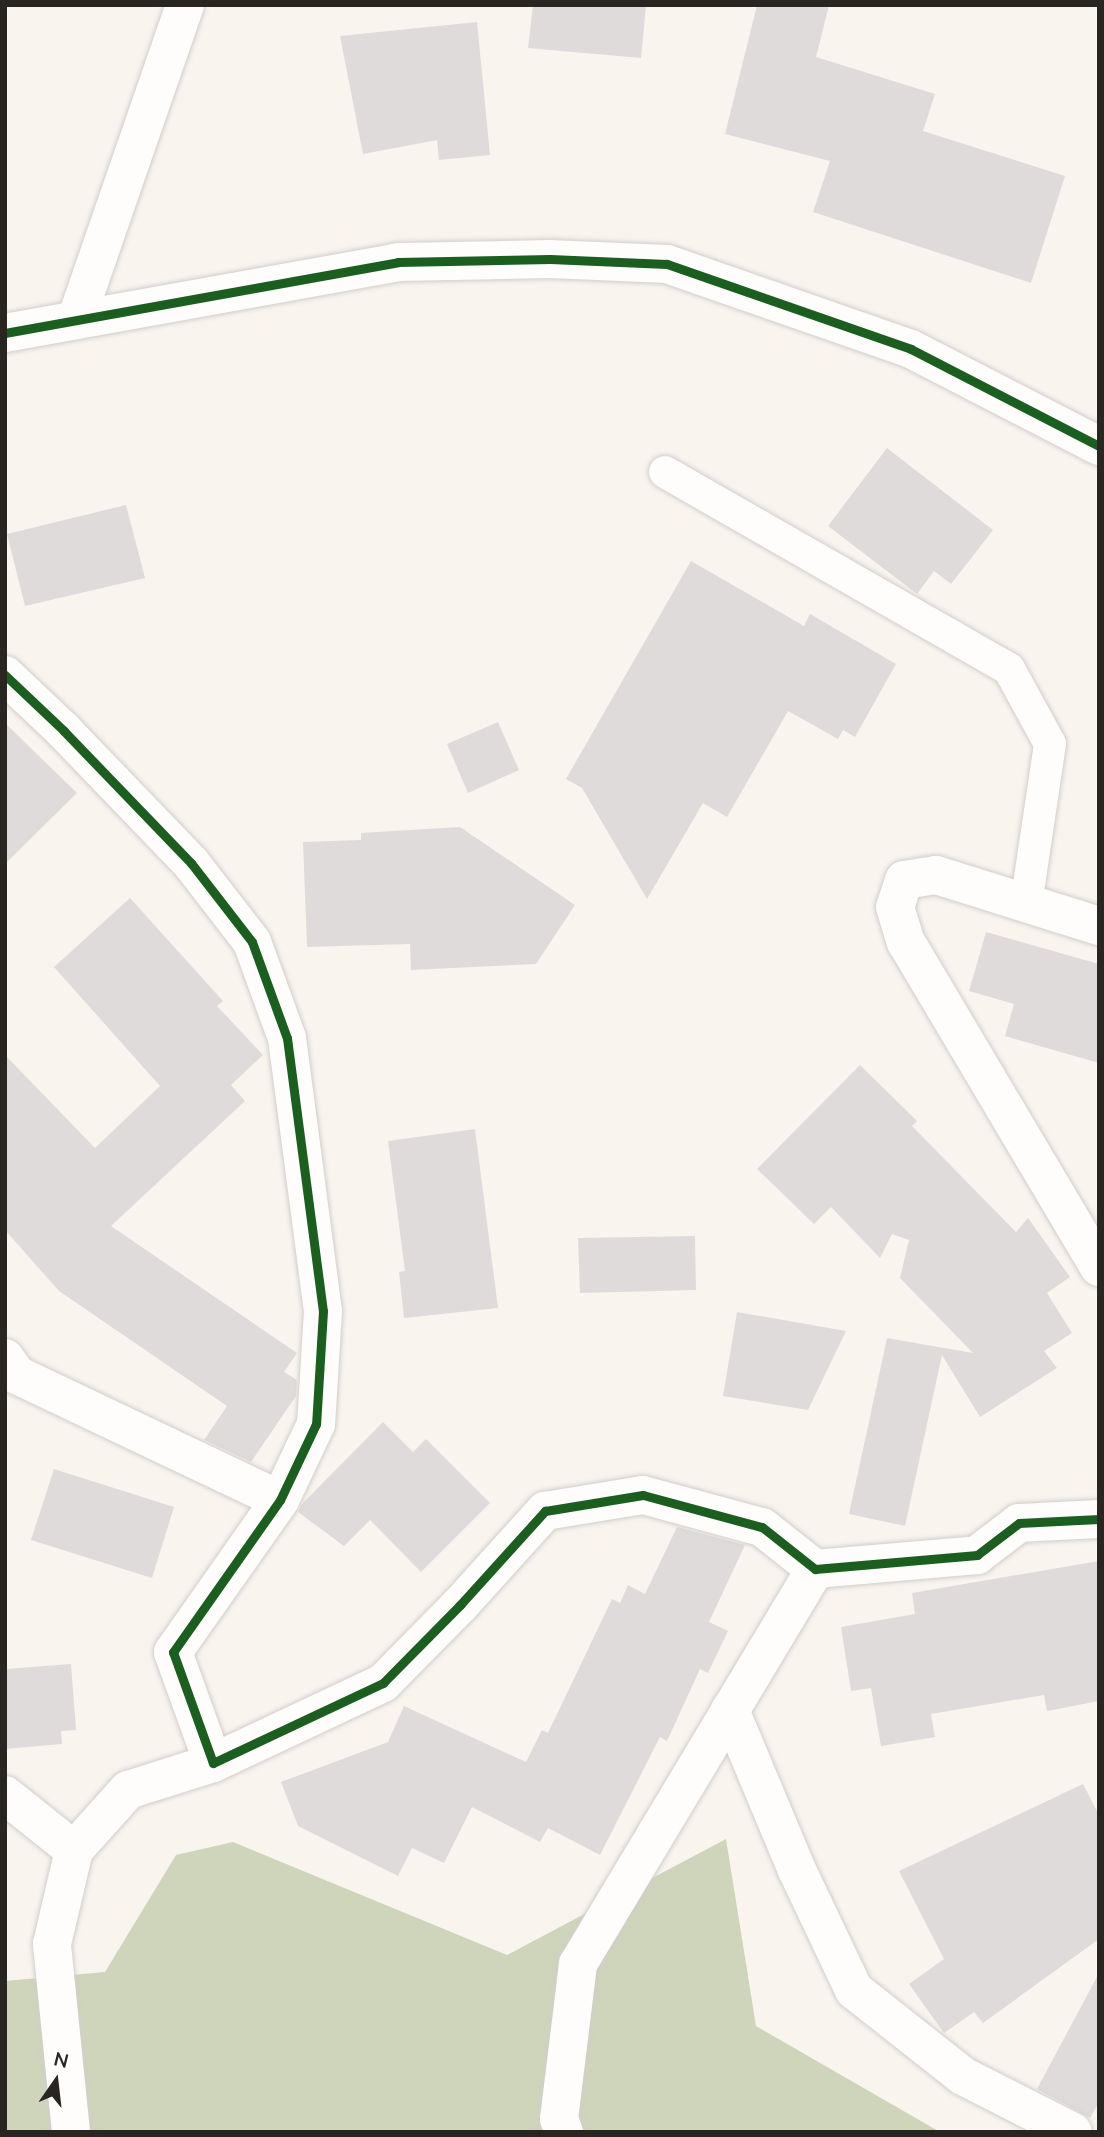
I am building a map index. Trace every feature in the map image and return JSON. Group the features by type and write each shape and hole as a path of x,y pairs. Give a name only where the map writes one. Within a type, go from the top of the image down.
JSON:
{"street":[{"path":"76,320 186,5"},
{"path":"5,333 398,262 550,259 667,264 911,349 1099,446"},
{"path":"5,675 64,731 191,863 251,942 288,1038 323,1311 316,1424 280,1500 173,1652 213,1763"},
{"path":"1099,926 936,875 904,880 895,907 906,942 1099,1268"},
{"path":"5,1358 17,1375 280,1500"},
{"path":"71,2132 52,1944 74,1850 128,1790 213,1763 383,1683 460,1605 545,1511 643,1496 762,1527 815,1569 977,1555 1019,1523 1099,1519"},
{"path":"564,2132 559,2119 578,1964 815,1569"},
{"path":"730,1710 797,1870 854,1990 963,2076 1073,2132"},
{"path":"5,1795 74,1850"}],"lane":[{"path":"665,472 1009,669 1050,744 1026,905"}],"green space":[{"path":"726,1839 756,2026 940,2132 5,2132 5,1981 105,1972 176,1855 233,1842 507,1955"}],"building":[{"path":"533,5 646,5 641,58 528,48"},
{"path":"757,5 829,5 816,57 935,94 923,131 1065,176 1031,283 813,212 830,161 725,134"},
{"path":"477,22 490,155 439,160 437,140 363,154 340,36"},
{"path":"887,448 993,530 951,584 934,571 917,594 828,526"},
{"path":"126,505 145,578 25,606 7,534"},
{"path":"691,561 804,626 810,614 896,664 855,737 843,730 838,739 788,711 727,817 703,803 647,899 582,788 566,779"},
{"path":"498,722 519,770 468,793 447,744"},
{"path":"5,723 77,793 5,864"},
{"path":"460,827 575,905 536,964 411,970 410,944 307,947 303,842 361,840 361,833"},
{"path":"130,898 223,1001 217,1006 263,1055 231,1085 245,1101 111,1226 297,1353 284,1372 297,1380 296,1396 251,1462 204,1440 227,1406 59,1291 5,1230 5,1055 95,1148 160,1086 54,967"},
{"path":"986,932 1099,964 1099,1063 1005,1036 1014,1004 969,991"},
{"path":"860,1065 917,1121 912,1126 1016,1232 1028,1218 1070,1277 1047,1293 1072,1333 1044,1351 1057,1368 980,1417 942,1355 905,1526 849,1514 887,1338 973,1353 900,1278 909,1240 892,1234 880,1258 831,1207 814,1224 757,1169"},
{"path":"475,1129 498,1308 404,1318 399,1272 405,1271 388,1141"},
{"path":"695,1236 696,1290 580,1293 578,1238"},
{"path":"737,1312 846,1331 808,1410 723,1396"},
{"path":"383,1422 413,1452 426,1439 490,1503 421,1572 370,1520 344,1546 298,1512 302,1504"},
{"path":"54,1469 174,1507 152,1578 31,1540"},
{"path":"677,1527 745,1545 709,1622 728,1631 708,1673 700,1669 667,1741 660,1737 600,1855 548,1828 540,1842 472,1807 444,1863 412,1848 398,1876 298,1826 281,1782 388,1742 404,1706 526,1762 542,1730 548,1733 612,1599 620,1603 628,1585 645,1594"},
{"path":"1099,1561 1099,1701 1047,1711 1044,1695 931,1714 935,1737 881,1746 871,1688 851,1691 841,1627 915,1614 912,1593"},
{"path":"71,1664 76,1730 61,1731 62,1744 5,1749 5,1669"},
{"path":"1083,1784 1099,1815 1099,1939 983,2023 974,2012 944,2033 909,1984 944,1959 899,1871"},
{"path":"1099,1973 1099,2102 1090,2118 1037,2089"}],"cycle path":[{"path":"5,333 398,262 550,259 667,264 911,349 1099,446"},
{"path":"5,675 64,731 191,863 252,942 287,1038 323,1311 316,1424 280,1500 173,1652 213,1763 383,1683 460,1605 545,1511 643,1495 762,1527 815,1569 977,1555 1019,1523 1099,1519"}]}
